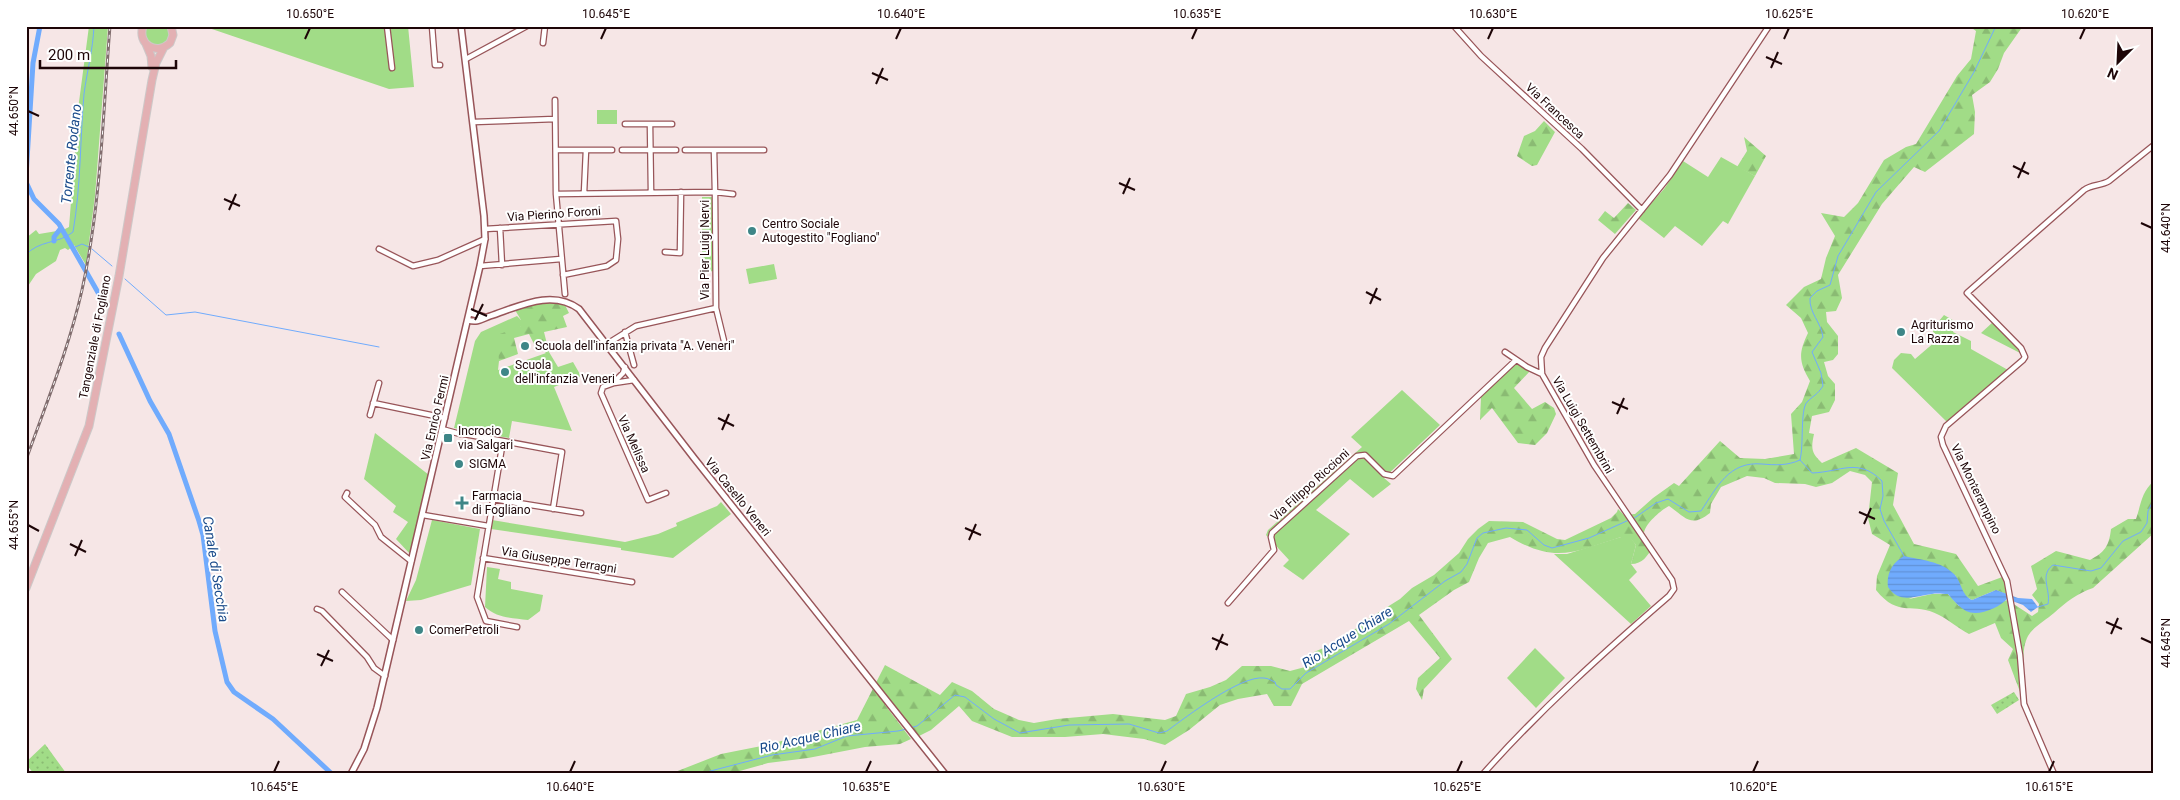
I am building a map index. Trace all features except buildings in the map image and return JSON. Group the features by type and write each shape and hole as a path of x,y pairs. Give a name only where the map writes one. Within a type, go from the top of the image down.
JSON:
{"main road":[{"name":"Tangenziale di Fogliano","path":"143,26 142,36 151,56 152,80"},
{"name":"Tangenziale di Fogliano","path":"26,588 89,426 119,276 152,80 156,63 164,47 172,39 171,26"},
{"path":"146,44 154,49 164,47"}],"street":[{"path":"387,26 392,68"},
{"path":"432,26 435,65 440,65"},
{"name":"Via Enrico Fermi","path":"351,774 372,730 470,313 484,239 485,229 474,122 461,26"},
{"path":"466,59 527,26"},
{"path":"543,43 545,26"},
{"name":"Via Francesca","path":"1454,26 1481,56 1582,149 1642,210"},
{"name":"Via Luigi Settembrini","path":"1483,774 1566,687 1672,593 1674,589 1672,580 1594,465 1542,374 1541,357 1603,258 1670,175 1769,26"},
{"path":"555,100 556,194 565,294"},
{"path":"474,122 555,118"},
{"path":"625,124 672,124"},
{"path":"650,124 651,192"},
{"name":"Via Monterampino","path":"2054,774 2024,704 2020,655 2010,591 2000,563 1945,451 1941,438 1946,426 2024,360 2025,357 2021,348 1967,293 2084,190 2094,184 2102,184 2109,181 2154,145"},
{"path":"556,150 612,150"},
{"path":"584,194 586,150"},
{"path":"622,150 676,150"},
{"path":"685,150 764,150"},
{"name":"Via Pier Luigi Nervi","path":"714,150 716,308 725,345"},
{"path":"556,194 651,192 715,192 733,194"},
{"path":"665,252 680,253 681,192"},
{"name":"Via Pierino Foroni","path":"485,229 616,221 618,239 616,260 607,266 563,276"},
{"path":"500,228 502,265"},
{"path":"379,249 413,266 438,260 484,239"},
{"path":"480,266 561,259"},
{"name":"Via Casello Veneri","path":"468,320 479,321 486,317 549,298 558,298 569,302 580,310 945,774"},
{"name":"Via Pier Luigi Nervi","path":"607,344 636,326 716,308"},
{"path":"470,313 486,317"},
{"path":"625,332 634,365"},
{"path":"1505,352 1542,374"},
{"name":"Via Filippo Riccioni","path":"1228,603 1274,550 1272,533 1357,456 1365,455 1384,474 1393,476 1516,360"},
{"name":"Via Melissa","path":"625,367 623,373 614,383 603,387 601,393 648,500 666,493"},
{"path":"614,383 634,380"},
{"path":"370,415 378,383"},
{"path":"373,403 445,418"},
{"path":"442,430 562,452 553,509"},
{"name":"Via Giuseppe Terragni","path":"503,442 477,597 484,618 490,622 516,627"},
{"path":"347,493 345,497 375,525 381,537 411,561"},
{"path":"493,498 581,513"},
{"path":"422,515 488,526"},
{"name":"Via Giuseppe Terragni","path":"483,558 632,582"},
{"path":"342,592 393,640"},
{"path":"317,608 322,610 367,657 374,668 385,676"}],"green space":[{"path":"89,26 108,26 95,196 86,265 74,245 68,250 65,248 60,250 56,261 36,274 26,289 26,238 36,230 39,234 63,230 69,227 79,102"},
{"path":"146,26 168,26 169,33 166,42 155,45 145,38"},
{"path":"408,26 414,87 389,89 206,27"},
{"path":"1969,26 2023,26 2004,53 1998,69 1990,82 1972,95 1975,112 1974,134 1925,172 1914,167 1882,204 1838,275 1842,298 1836,311 1826,312 1827,322 1838,336 1838,354 1833,360 1824,362 1828,376 1835,384 1835,400 1829,412 1812,416 1809,433 1814,434 1813,450 1822,463 1856,448 1898,473 1893,505 1914,544 1956,554 1978,586 2005,576 2011,596 1996,590 1972,600 1965,596 1955,575 1909,599 1932,594 1948,594 1959,606 2010,600 2023,692 2012,603 2032,616 2038,612 2039,604 2032,595 2037,589 2031,566 2056,551 2090,560 2099,554 2109,540 2111,529 2128,519 2136,519 2144,494 2154,481 2154,533 2093,588 2082,592 2068,602 2036,627 2028,636 2023,663 2028,713 2008,660 2013,649 2001,638 1995,623 1969,634 1930,611 1899,607 1892,604 1884,599 1876,590 1877,576 1890,545 1872,534 1868,518 1872,482 1865,475 1850,471 1832,483 1816,487 1805,484 1775,483 1764,478 1747,476 1721,487 1711,504 1710,513 1693,521 1669,506 1658,514 1645,529 1644,533 1653,547 1644,559 1635,564 1631,564 1636,545 1629,537 1621,537 1578,551 1565,553 1540,550 1510,537 1488,543 1479,558 1469,582 1454,590 1419,615 1452,659 1424,689 1422,700 1416,689 1418,678 1440,658 1409,621 1302,684 1291,706 1274,706 1267,694 1238,699 1220,705 1189,730 1165,745 1144,739 1103,734 1065,737 1012,737 972,721 959,706 931,730 919,736 889,700 885,705 911,739 900,744 865,747 808,758 768,763 729,774 670,774 721,754 767,745 857,720 885,665 940,695 952,682 972,691 994,709 1019,720 1034,723 1113,714 1165,720 1176,716 1186,694 1226,680 1242,666 1271,666 1290,671 1305,667 1314,652 1340,641 1368,619 1400,599 1412,588 1434,575 1459,553 1468,539 1478,529 1489,521 1523,522 1557,539 1565,540 1611,518 1618,509 1624,515 1635,514 1674,483 1679,486 1720,441 1740,458 1765,459 1794,454 1791,414 1802,402 1810,381 1801,358 1801,352 1808,333 1801,318 1786,305 1804,287 1821,279 1826,258 1835,236 1821,213 1844,217 1858,203 1884,160 1906,147 1916,144 1957,76 1971,59 1976,31"},
{"path":"597,110 617,110 617,124 597,124"},
{"path":"1544,121 1555,132 1537,165 1532,166 1517,156 1524,136 1535,131"},
{"path":"1744,137 1766,156 1755,176 1737,167 1747,151"},
{"path":"1721,157 1755,176 1728,224 1723,221 1702,246 1675,226 1664,238 1638,218 1664,189 1683,161 1708,177"},
{"path":"702,197 715,197 715,271 702,272"},
{"path":"1628,203 1636,210 1615,234 1598,220 1605,211 1614,218"},
{"path":"774,264 777,279 749,284 746,269"},
{"path":"549,300 564,303 569,313 563,316 567,327 544,332 549,352 546,354 542,342 534,344 529,334 514,338 518,354 499,361 497,335 521,326 521,320 515,310"},
{"path":"1944,315 1956,322 1953,332 1971,341 1971,349 2008,370 1947,422 1892,368 1894,360 1901,353 1911,354 1915,359 1936,341 1938,336 1933,332 1933,328"},
{"path":"517,316 521,320 521,326 499,361 498,370 549,352 558,367 573,362 581,376 554,387 572,431 512,421 509,438 454,428 475,341 481,332"},
{"path":"1993,322 2022,354 1981,333"},
{"path":"1516,363 1530,371 1514,388 1532,409 1545,402 1554,408 1556,414 1547,433 1535,445 1518,443 1492,408 1480,420 1481,397"},
{"path":"1402,390 1440,425 1384,478 1391,484 1373,498 1350,479 1316,510 1350,534 1303,580 1283,566 1289,560 1266,535 1268,530 1362,447 1351,437"},
{"path":"375,433 429,475 410,554 396,539 408,522 393,512 396,506 364,479"},
{"path":"721,502 731,514 673,558 621,550 621,548 491,529 492,520 625,542 658,534 677,526 676,523 717,506"},
{"path":"432,520 480,529 471,585 421,600 406,601 416,580"},
{"path":"1621,537 1630,537 1636,545 1631,564 1637,572 1629,580 1651,606 1631,624 1554,554 1567,554"},
{"path":"487,567 500,569 498,579 511,582 511,589 543,595 540,611 528,620 500,615 485,607"},
{"path":"1535,648 1565,678 1536,708 1507,678"},
{"path":"2014,692 2019,700 1997,714 1991,705"},
{"path":"45,744 65,774 34,774 26,764"}],"water":[{"path":"1904,556 1943,566 1957,577 1964,592 1972,600 1996,590 2018,598 2032,599 2038,607 2031,612 2023,605 2007,599 1999,606 1988,611 1971,613 1961,608 1948,594 1908,598 1897,596 1888,587 1888,577 1897,561"}],"waterway":[{"name":"Canale di Secchia","path":"26,176 33,63 40,26"},
{"name":"Torrente Rodano","path":"26,255 42,244 61,239 73,232 79,180 84,94 94,26"},
{"path":"1800,460 1805,406 1823,386 1821,373 1812,352 1823,337 1811,308 1810,298 1817,291 1830,285 1838,256 1876,192 1939,131 1974,72 1996,26"},
{"name":"Canale di Secchia","path":"26,182 34,199 59,224 104,303"},
{"path":"54,241 54,237 61,228"},
{"path":"73,248 82,244 89,247"},
{"path":"92,249 112,266"},
{"path":"125,279 166,315 195,312 379,347"},
{"name":"Canale di Secchia","path":"119,334 150,401 169,434 199,521 203,535 215,631 227,682 234,692 273,719 332,774"},
{"path":"1800,460 1812,473 1857,468 1865,469 1882,481 1883,496 1880,509 1884,521 1904,556"},
{"name":"Rio Acque Chiare","path":"1633,519 1656,503 1668,499 1689,512 1701,511 1725,477 1732,471 1751,464 1776,465 1800,460"},
{"path":"2038,607 2048,604 2046,578 2049,569 2053,565 2091,571 2101,568 2123,541 2141,532 2147,523 2148,511 2154,499"},
{"name":"Rio Acque Chiare","path":"910,728 917,726 955,695 965,697 994,719 1020,733 1069,725 1129,724 1159,733 1167,731 1214,698 1242,683 1254,679 1267,678 1275,682 1282,689 1290,689 1306,673 1389,624 1445,581 1461,572 1467,564 1477,538 1483,533 1506,528 1527,530 1544,545 1552,548 1589,538 1629,520"},
{"name":"Rio Acque Chiare","path":"699,774 772,755 815,749 847,736 907,729"}],"railway":[{"path":"26,460 57,376 82,290 97,192 110,26"}],"place":[{"name":"Centro Sociale Autogestito \"Fogliano\"","path":"752,231"},
{"name":"Agriturismo La Razza","path":"1901,332"},
{"name":"Scuola dell'infanzia privata \"A. Veneri\"","path":"525,346"},
{"name":"Scuola dell'infanzia Veneri","path":"505,372"},
{"name":"Incrocio via Salgari","path":"448,438"},
{"name":"SIGMA","path":"459,464"},
{"name":"Farmacia di Fogliano","path":"462,503"},
{"name":"ComerPetroli","path":"419,630"}]}
